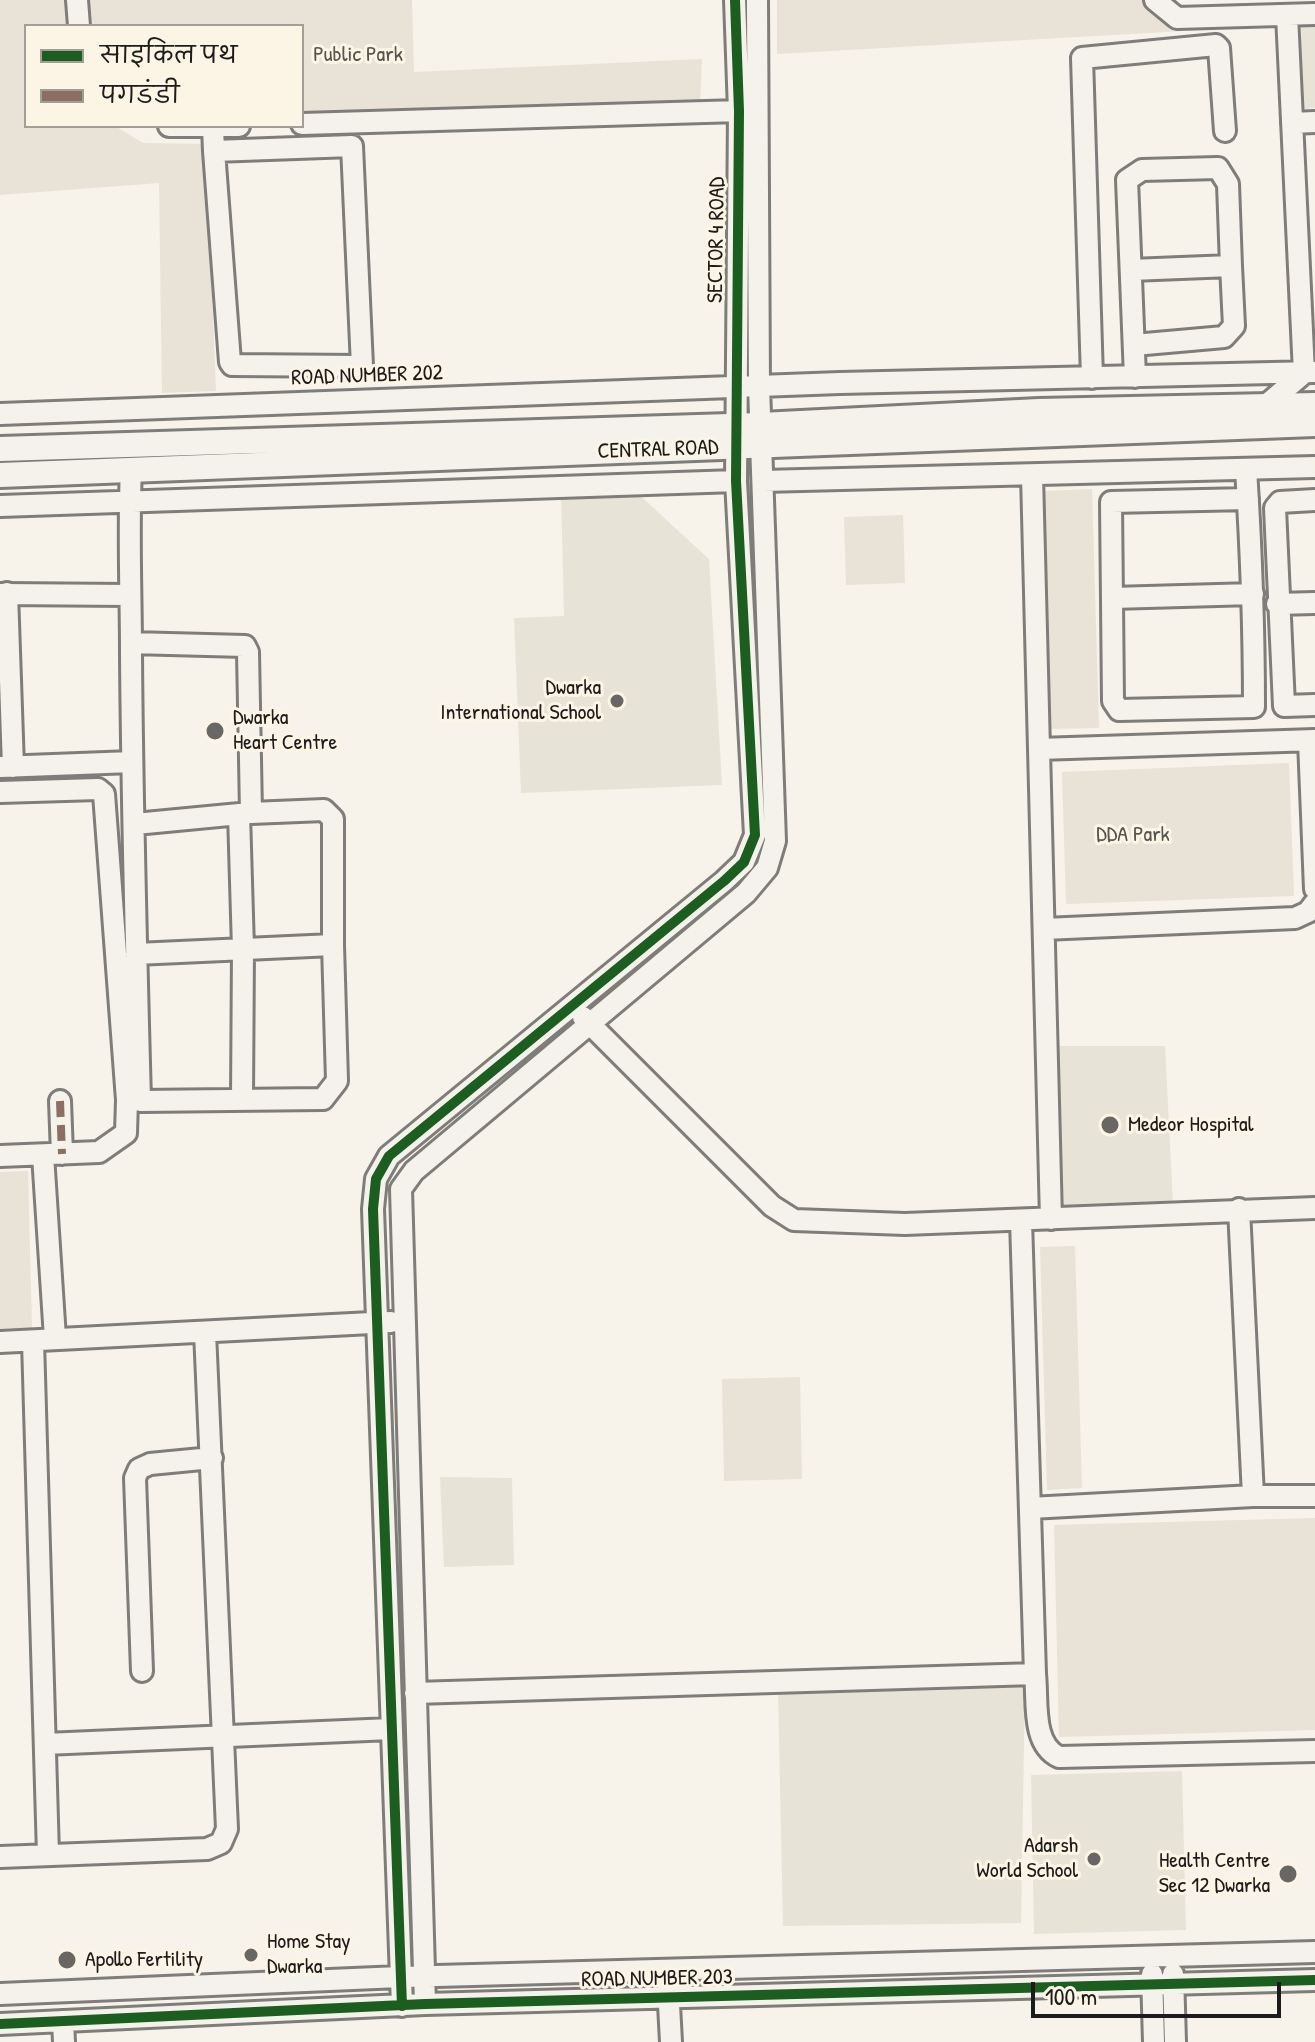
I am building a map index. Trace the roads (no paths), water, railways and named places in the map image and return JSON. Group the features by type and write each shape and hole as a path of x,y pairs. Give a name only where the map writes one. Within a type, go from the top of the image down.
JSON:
{"main road":[{"name":"CENTRAL ROAD","path":"761,436 1039,411 1315,405"},
{"name":"CENTRAL ROAD","path":"0,449 1315,424"},
{"name":"CENTRAL ROAD","path":"0,475 736,436"}],"street":[{"path":"77,0 79,24"},
{"name":"SECTOR 4 ROAD","path":"402,2006 373,1209 376,1179 389,1156 724,881 744,862 755,835 736,481 739,111 735,0"},
{"name":"SECTOR 4 ROAD","path":"425,2004 401,1189 414,1171 746,893 767,868 775,841 759,386 757,0"},
{"path":"1155,0 1177,18 1315,14"},
{"path":"1265,406 1310,373 1287,15"},
{"path":"1212,19 1212,45"},
{"path":"1092,378 1081,61 1087,55 1212,45 1219,48 1225,131"},
{"path":"304,124 739,111"},
{"path":"1292,123 1315,122"},
{"path":"213,128 232,365 362,366"},
{"path":"214,151 352,146 362,400"},
{"path":"1134,345 1224,337 1234,326 1225,175 1218,168 1142,170 1127,180 1135,377"},
{"path":"1131,270 1231,266"},
{"name":"ROAD NUMBER 202","path":"0,414 759,386 1310,373"},
{"path":"763,481 1315,467"},
{"path":"1246,469 1253,594 1256,742"},
{"path":"0,1156 99,1152 126,1133 134,1101 136,954 131,470"},
{"path":"1032,475 1051,1219"},
{"path":"0,506 736,481"},
{"path":"1248,499 1111,502 1113,701 1119,710 1254,707"},
{"path":"1288,741 1277,604 1276,504 1315,500"},
{"path":"130,595 3,594 6,767 132,762"},
{"path":"1112,598 1253,594"},
{"path":"1277,604 1315,603"},
{"path":"131,643 245,646 242,1099"},
{"path":"1284,706 1315,705"},
{"path":"1039,749 1312,740 1315,889"},
{"path":"0,792 98,789 104,794 134,1101"},
{"path":"134,1101 323,1099 337,1081 333,819 330,813 324,810 245,814 135,824"},
{"path":"1044,929 1295,918 1313,910"},
{"path":"136,954 333,945"},
{"path":"571,1006 772,1206 794,1220 905,1224 1315,1208"},
{"path":"55,1338 52,1154 60,1101"},
{"path":"1239,1209 1253,1496"},
{"path":"1021,1220 1035,1674 1041,1741 1047,1752 1059,1757 1315,1751"},
{"path":"0,1342 403,1322"},
{"path":"0,1857 207,1849 221,1843 227,1829 205,1332"},
{"path":"33,1341 48,1855"},
{"path":"142,1671 135,1478 139,1469 150,1464 212,1458"},
{"path":"1030,1508 1253,1496 1315,1496"},
{"path":"415,1693 1035,1674"},
{"path":"45,1744 391,1729"},
{"name":"ROAD NUMBER 203","path":"0,1994 400,1977 1315,1952"},
{"path":"1151,1958 1154,2042"},
{"path":"1173,1958 1175,2042"},
{"path":"667,1971 671,2042"},
{"name":"ROAD NUMBER 203","path":"0,2024 425,2004 1315,1980"},
{"path":"63,2021 64,2042"}],"place":[{"name":"Dwarka International School","path":"617,701"},
{"name":"Dwarka Heart Centre","path":"215,731"},
{"name":"Medeor Hospital","path":"1110,1125"},
{"name":"Adarsh World School","path":"1094,1859"},
{"name":"Health Centre Sec 12 Dwarka","path":"1288,1874"},
{"name":"Home Stay Dwarka","path":"251,1955"},
{"name":"Apollo Fertility","path":"67,1960"}],"park label":[{"name":"Public Park","path":"358,55"},
{"name":"DDA Park","path":"1133,835"}]}
